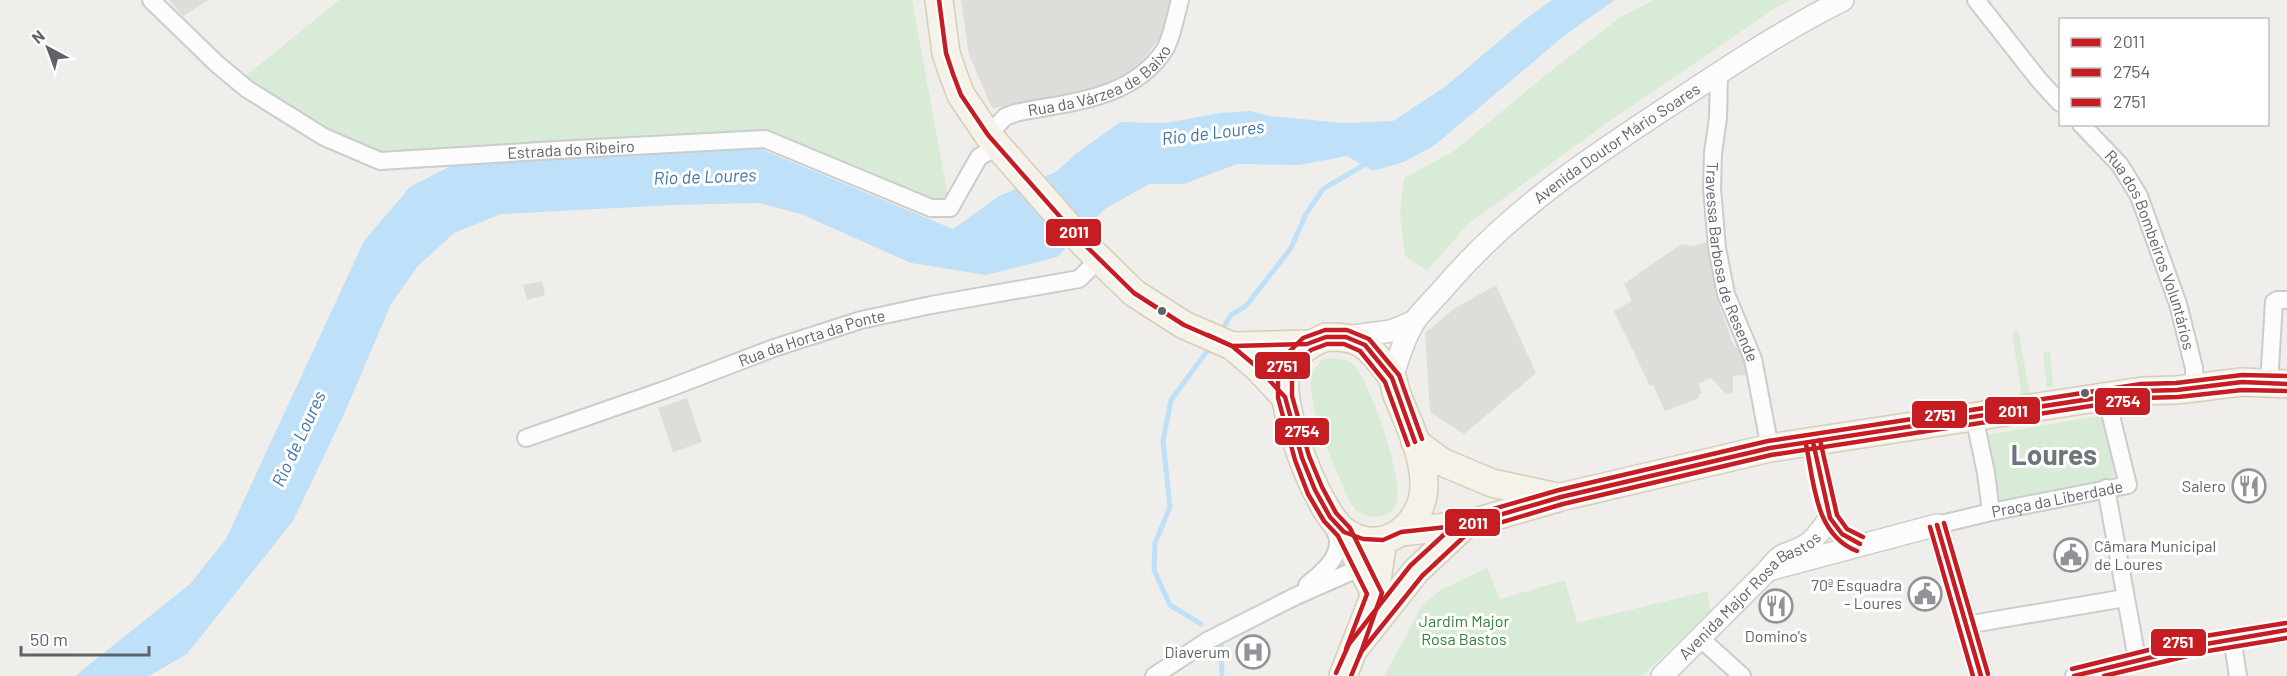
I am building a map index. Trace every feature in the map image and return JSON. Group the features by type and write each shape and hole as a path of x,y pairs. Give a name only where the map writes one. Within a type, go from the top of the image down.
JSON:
{"main road":[{"path":"939,0 946,53 952,74 961,95 1000,148 1092,251 1134,293 1184,325 1232,346 1257,367 1285,397"},
{"path":"1232,346 1307,344 1326,337 1346,337 1365,345 1392,378 1415,442 1424,480 1424,500 1416,518 1392,536 1376,594 1343,676"},
{"path":"1307,344 1293,358 1285,377 1285,397 1302,459 1315,490 1376,594"},
{"path":"1337,524 1363,540 1392,536 1465,525 1561,497 1770,448 2142,391 2242,382 2278,384"},
{"path":"1415,442 1442,462 1492,483 1561,497"},
{"path":"1355,648 1416,571 1465,525"}],"street":[{"name":"Estrada do Ribeiro","path":"151,0 217,64 247,89 324,137 380,162 765,139 931,208 950,208 979,157 1000,148"},
{"name":"Rua da Várzea de Baixo","path":"1000,148 1005,117 1104,95 1139,77 1166,48 1180,0"},
{"name":"Avenida Doutor Mário Soares","path":"1392,378 1400,353 1415,321 1490,238 1523,208 1594,156 1799,21 1843,0"},
{"path":"1982,2 2039,80 2059,101"},
{"name":"Travessa Barbosa de Resende","path":"1719,73 1718,118 1713,153 1717,248 1726,294 1753,359 1770,448"},
{"name":"Rua dos Bombeiros Voluntários","path":"2083,126 2120,165 2143,205 2178,304 2194,368 2194,388"},
{"name":"Rua da Horta da Ponte","path":"526,438 774,348 861,320 931,305 1079,279 1092,251"},
{"path":"2278,384 2274,302 2287,300"},
{"name":"Avenida Doutor Mário Soares","path":"1346,337 1391,331 1415,321"},
{"name":"Praça da Liberdade","path":"1974,416 1986,473 1991,512 2128,485 2106,396"},
{"name":"Avenida Major Rosa Bastos","path":"1662,676 1768,570 1777,557 1805,546 1814,539 1830,518 1813,442"},
{"path":"2106,488 2136,659"},
{"path":"1768,570 1827,556 1860,544 1991,512"},
{"path":"1830,518 1836,529 1846,539 1860,544"},
{"path":"1296,596 1328,566 1338,541 1337,524"},
{"path":"1937,525 1981,676"},
{"path":"1154,676 1207,641 1296,596 1362,567"},
{"path":"1966,625 2125,598"},
{"path":"2074,676 2232,637 2287,630"},
{"path":"2232,637 2238,676"},
{"path":"1700,638 1742,676"}],"shaded area":[{"path":"169,0 208,0 183,16"},
{"path":"961,0 1171,0 1160,37 1141,63 1115,82 1063,102 992,108 969,55"},
{"path":"1709,241 1718,301 1732,342 1744,356 1753,374 1733,376 1733,393 1726,394 1711,378 1698,384 1702,393 1698,395 1699,398 1665,411 1653,385 1650,386 1614,311 1632,301 1624,284 1681,244 1695,246"},
{"path":"542,281 545,295 527,300 523,285"},
{"path":"1496,285 1536,373 1464,434 1430,412 1425,333 1455,308"},
{"path":"687,398 702,442 673,452 658,408"}],"green space":[{"path":"339,0 912,0 950,208 765,139 380,161 324,137 246,76"},
{"path":"1654,0 1791,0 1777,7 1608,122 1467,225 1427,271 1405,256 1400,215 1404,178 1454,151 1619,18"},
{"path":"2018,329 2030,395 2022,396 2012,333"},
{"path":"2050,352 2053,386 2047,388 2043,353"},
{"path":"1344,359 1352,363 1367,389 1384,432 1396,476 1398,493 1395,507 1384,515 1367,516 1354,508 1329,454 1320,428 1313,402 1310,375 1322,360"},
{"path":"2104,415 2116,469 2113,476 2002,503 1995,495 1986,435"},
{"name":"Jardim Major Rosa Bastos","path":"1487,568 1500,599 1565,580 1577,623 1707,591 1711,611 1642,676 1384,676 1422,606 1439,591"}],"water":[{"name":"Rio de Loures","path":"1552,0 1615,0 1565,35 1435,145 1404,162 1373,171 1347,156 1299,165 1237,164 1184,184 1149,184 1105,209 1057,257 986,275 911,263 801,214 759,203 501,214 454,233 418,266 391,304 345,412 293,521 187,654 149,676 75,676 190,584 226,539 364,241 410,187 451,166 644,152 761,149 953,229 999,196 1056,172 1077,153 1120,122 1165,123 1220,113 1250,111 1269,116 1344,123 1393,121 1446,86 1523,21"}],"waterway":[{"path":"1220,333 1231,315 1246,306 1291,248 1306,214 1323,189 1367,163"},
{"path":"1201,624 1170,605 1154,570 1155,543 1170,507 1163,441 1171,400 1211,346"},
{"path":"1221,643 1222,676"}],"transit line":[{"name":"2011","path":"939,0 946,53 953,74 961,95 988,135 1084,244 1134,293 1184,325 1232,346 1257,367 1285,397 1302,458 1315,490 1330,517 1344,532 1363,539 1383,540 1401,532 1465,525 1561,497 1770,448 2142,391 2177,390 2242,382 2287,384"},
{"name":"2751","path":"1346,649 1367,594 1338,536 1324,521 1308,494 1295,460 1278,398 1278,376 1287,354 1303,338 1325,330 1347,330 1369,339 1399,375 1422,439"},
{"name":"2011","path":"1208,335 1232,346 1307,344 1326,337 1346,337 1365,345 1392,378 1415,442"},
{"name":"2754","path":"1360,655 1382,593 1350,528 1336,513 1322,487 1309,456 1292,396 1292,379 1299,362 1311,350 1327,344 1344,344 1360,351 1385,382 1408,445"},
{"name":"2751","path":"1336,673 1349,644 1410,566 1462,518 1559,490 1768,441 2141,384 2176,383 2242,375 2287,376"},
{"name":"2754","path":"1351,676 1361,652 1422,576 1469,532 1563,504 1771,455 2143,398 2178,397 2242,390 2287,391"},
{"name":"2751","path":"1820,440 1837,515 1847,529 1863,537"},
{"name":"2011","path":"1813,442 1830,518 1842,534 1860,544"},
{"name":"2754","path":"1806,444 1815,491 1825,520 1832,533 1857,551"},
{"name":"2751","path":"1944,523 1988,674"},
{"name":"2011","path":"1937,525 1981,676"},
{"name":"2754","path":"1930,527 1973,676"},
{"name":"2751","path":"2072,669 2205,636 2286,623"},
{"name":"2011","path":"2074,676 2206,644 2287,630"},
{"name":"2754","path":"2104,676 2208,651 2287,638"}],"place":[{"name":"Salero","path":"2249,486"},
{"name":"Câmara Municipal de Loures","path":"2071,555"},
{"name":"70ª Esquadra - Loures","path":"1925,594"},
{"name":"Domino's","path":"1776,606"},
{"name":"Diaverum","path":"1253,652"}],"district":[{"name":"Loures","path":"2054,455"}]}
